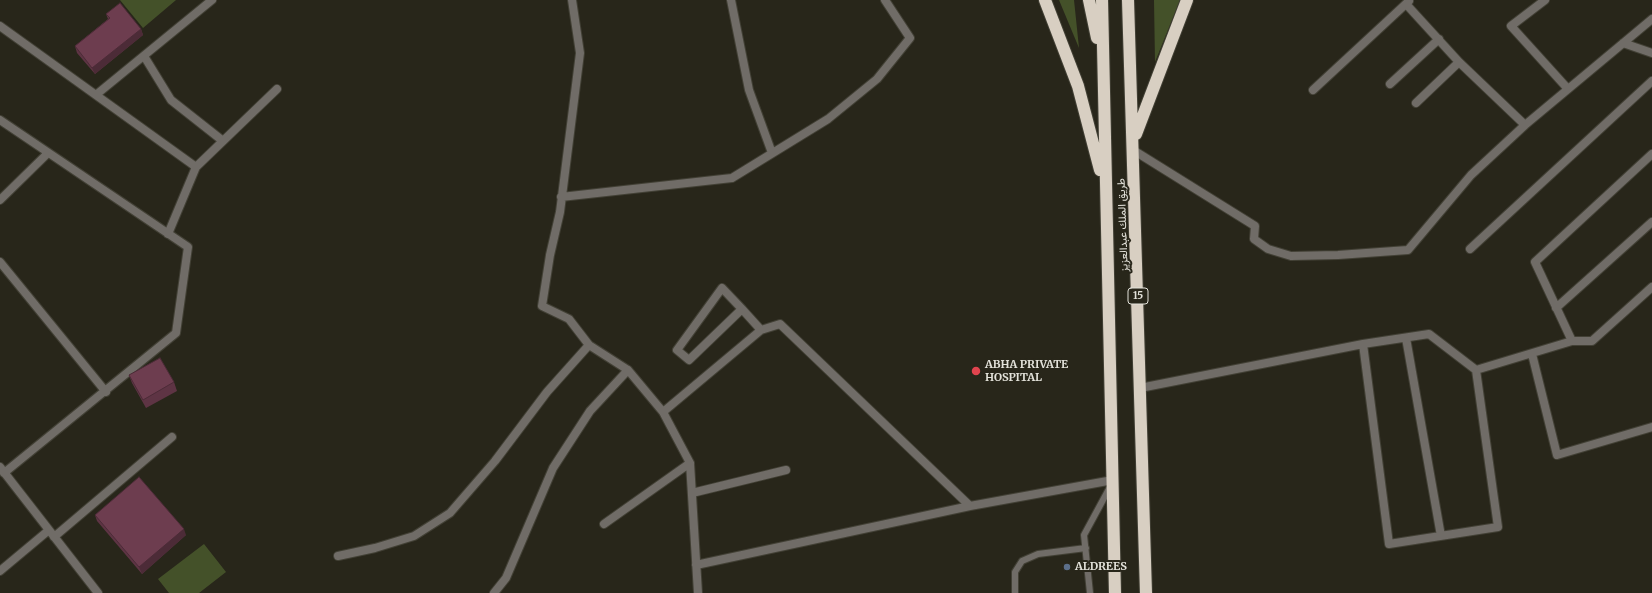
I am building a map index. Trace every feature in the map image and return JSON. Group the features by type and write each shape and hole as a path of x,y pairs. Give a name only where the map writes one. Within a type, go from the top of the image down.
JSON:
{"highway":[{"path":"1044,0 1078,86 1106,190"},
{"path":"1089,0 1102,63"},
{"name":"طريق الملك عبدالعزيز","path":"1102,0 1102,63 1115,593"},
{"name":"طريق الملك عبدالعزيز","path":"1128,0 1146,593"},
{"path":"1129,23 1136,0"},
{"path":"1133,146 1143,113 1188,0"}],"street":[{"path":"97,94 212,0"},
{"path":"572,0 580,53 561,197 542,306 569,319 589,345 628,370 663,412 690,463 698,593"},
{"path":"731,0 749,90 772,153"},
{"path":"561,197 732,178 828,119 878,79 910,38 886,0"},
{"path":"1545,0 1511,26 1568,89"},
{"path":"1313,90 1408,2 1459,62 1525,125"},
{"path":"1133,146 1254,226 1254,239 1268,249 1291,256 1338,255 1408,250 1471,175 1525,125 1652,19"},
{"path":"0,26 97,94 196,167"},
{"path":"1390,84 1439,39"},
{"path":"1623,43 1652,54"},
{"path":"144,56 171,100 223,141"},
{"path":"1416,103 1459,62"},
{"path":"1470,249 1652,81"},
{"path":"168,234 196,167 277,89"},
{"path":"0,120 188,247 176,333 106,392 2,470 98,593"},
{"path":"0,200 48,153"},
{"path":"1572,341 1535,262 1651,156"},
{"path":"1556,308 1652,222"},
{"path":"0,262 106,392"},
{"path":"1476,370 1572,341 1592,341 1652,287"},
{"path":"742,309 689,360 677,350 722,288 742,309 761,330"},
{"path":"663,412 761,330 780,324 970,506"},
{"path":"1140,388 1363,344 1429,334 1476,370 1498,527 1389,544 1363,344"},
{"path":"1406,338 1441,536"},
{"path":"338,556 375,548 414,536 450,513 495,461 547,392 589,345"},
{"path":"1532,354 1557,455 1652,427"},
{"path":"494,593 506,578 552,468 590,411 628,370"},
{"path":"0,571 52,533 172,437"},
{"path":"604,524 690,463"},
{"path":"692,494 786,470"},
{"path":"696,565 970,506 1113,480"}],"lane":[{"path":"1090,593 1084,535 1113,480"},
{"path":"1015,593 1015,572 1022,561 1038,554 1086,548"}],"green space":[{"path":"120,0 176,0 143,28"},
{"path":"1059,0 1074,0 1079,48"},
{"path":"1154,0 1180,0 1155,62"},
{"path":"204,544 226,572 199,593 169,593 158,579"}],"building":[{"path":"120,3 141,29 92,68 75,46 110,18 106,14"},
{"path":"160,358 174,382 143,400 129,375"},
{"path":"139,477 184,529 139,567 95,515"}],"place":[{"name":"ABHA PRIVATE HOSPITAL","path":"976,371"},
{"name":"ALDREES","path":"1067,567"}]}
